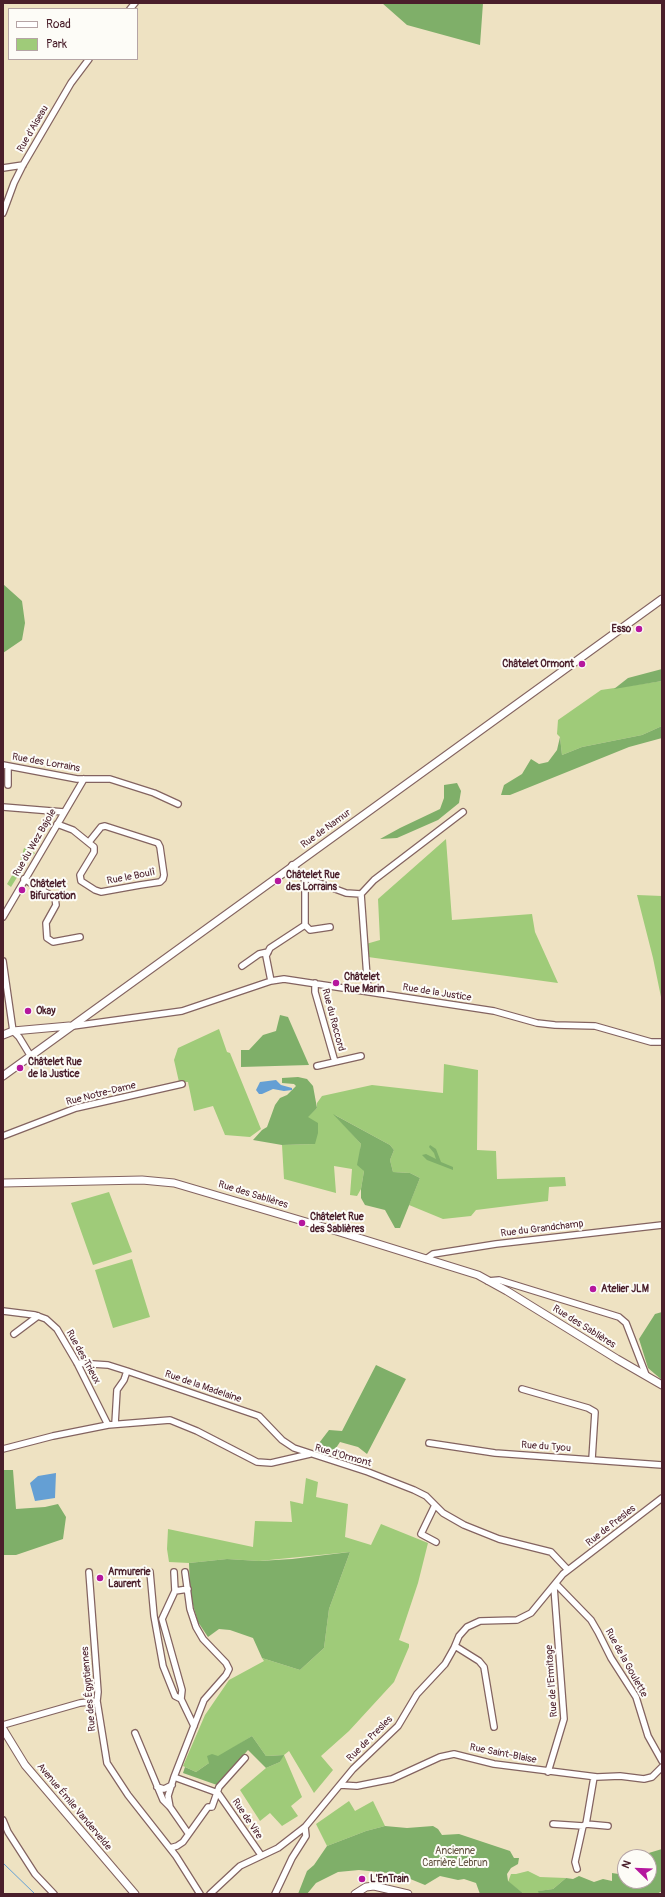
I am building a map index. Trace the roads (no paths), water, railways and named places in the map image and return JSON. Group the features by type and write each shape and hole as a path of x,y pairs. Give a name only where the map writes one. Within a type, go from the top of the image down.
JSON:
{"main road":[{"name":"Rue de Namur","path":"3,1076 69,1026 662,599"},
{"path":"3,1035 13,1031 69,1026"},
{"name":"Rue des Sablières","path":"3,1183 142,1180 174,1183 426,1259 478,1275 509,1292 662,1385"},
{"name":"Avenue Émile Vandervelde","path":"3,1729 25,1765 136,1894"},
{"path":"355,1894 366,1887 374,1886 408,1894"}],"street":[{"name":"Rue d'Aiseau","path":"3,213 14,183 23,165 71,83 88,60"},
{"path":"3,168 23,165"},
{"path":"6,765 8,785"},
{"name":"Rue des Lorrains","path":"6,765 84,779 110,779 151,792 178,804"},
{"name":"Rue du Wez Bajole","path":"3,917 84,779"},
{"path":"3,807 64,812"},
{"path":"368,991 360,894 374,880 463,812"},
{"path":"57,824 73,830 89,842"},
{"name":"Rue le Boulî","path":"105,826 158,843 160,847 164,875 163,879 160,882 101,892 95,890 80,881 80,876 94,852 94,847 89,842 93,839 101,827 105,826"},
{"path":"292,865 305,881 305,926"},
{"path":"303,877 346,892 360,894"},
{"path":"24,879 55,898 56,905 46,923 48,938 53,942 80,937"},
{"path":"305,926 310,930 330,927"},
{"path":"270,981 266,956 270,948 305,926"},
{"path":"242,966 259,954 268,952"},
{"path":"3,961 13,1031 19,1037 30,1055"},
{"name":"Rue de la Justice","path":"69,1026 182,1011 270,981 284,979 494,1010 537,1023 595,1026 651,1042 662,1042"},
{"name":"Rue du Raccord","path":"315,983 315,992 335,1062"},
{"path":"317,1066 361,1056"},
{"name":"Rue Notre-Dame","path":"3,1136 76,1108 182,1084"},
{"name":"Rue du Grandchamp","path":"426,1259 434,1254 496,1244 662,1225"},
{"name":"Rue des Sablières","path":"488,1281 498,1280 511,1283 619,1317 626,1323 646,1375"},
{"path":"509,1292 511,1283"},
{"path":"509,1292 522,1287"},
{"name":"Rue des Trieux","path":"3,1310 38,1316 46,1320 57,1329 77,1363 108,1425"},
{"path":"14,1334 38,1316"},
{"name":"Rue de la Madelaine","path":"77,1363 108,1365 127,1370 259,1416 282,1440 294,1448 310,1454"},
{"path":"636,1370 642,1364"},
{"path":"115,1424 117,1390 124,1380 127,1370"},
{"path":"522,1389 588,1408 595,1412 592,1459"},
{"name":"Rue d'Ormont","path":"3,1449 53,1436 108,1425 170,1420 197,1430 257,1462 271,1463 310,1454 368,1472 408,1487 426,1496 443,1513 464,1525 499,1539 551,1552 568,1570"},
{"name":"Rue du Tyou","path":"429,1443 495,1453 662,1465"},
{"name":"Rue de Presles","path":"210,1894 240,1866 278,1848 305,1827 353,1769 398,1726 417,1694 445,1664 459,1636 467,1627 480,1621 517,1620 531,1613 563,1574 662,1498"},
{"path":"435,1505 422,1534 436,1542"},
{"name":"Rue des Égyptiennes","path":"89,1572 98,1692 97,1701 107,1763 128,1795 170,1848 200,1894"},
{"path":"150,1572 154,1616 162,1660 175,1696 181,1699"},
{"path":"174,1572 175,1591 162,1619 182,1690 181,1699 194,1726"},
{"path":"170,1807 168,1796 174,1777 204,1700 226,1676 229,1669 226,1663 203,1639 196,1627 190,1609 185,1572"},
{"name":"Rue de la Goulette","path":"555,1585 591,1620 636,1697 648,1736 662,1762"},
{"name":"Rue de l'Ermitage","path":"548,1772 564,1719 555,1585"},
{"path":"175,1591 188,1589"},
{"path":"455,1646 479,1661 484,1667 494,1727"},
{"path":"3,1725 80,1703 97,1701"},
{"path":"136,1733 163,1800 170,1807 188,1834"},
{"name":"Rue Saint-Blaise","path":"340,1785 357,1786 392,1779 440,1757 454,1754 494,1764 594,1777 620,1776 644,1779 652,1777 662,1767"},
{"name":"Rue de Vire","path":"170,1848 183,1842 196,1826 208,1807 212,1807 219,1787 245,1758"},
{"path":"174,1777 218,1793"},
{"path":"577,1869 575,1862 594,1777"},
{"path":"157,1787 164,1789 172,1785"},
{"name":"Rue de Vire","path":"218,1793 261,1856"},
{"path":"3,1820 8,1832 35,1874 54,1894"},
{"path":"553,1824 608,1826"},
{"path":"275,1894 292,1858 306,1836 305,1827"}],"water":[{"path":"276,1080 281,1085 292,1088 292,1090 284,1091 273,1089 259,1094 256,1090 260,1082"},
{"path":"56,1473 55,1498 35,1501 30,1483 38,1476"}],"waterway":[{"path":"3,1863 35,1894"}],"place":[{"name":"Esso","path":"639,629"},
{"name":"Châtelet Ormont","path":"582,664"},
{"name":"Châtelet Rue des Lorrains","path":"278,881"},
{"name":"Châtelet Bifurcation","path":"22,890"},
{"name":"Châtelet Rue Marin","path":"336,983"},
{"name":"Okay","path":"28,1011"},
{"name":"Châtelet Rue de la Justice","path":"20,1068"},
{"name":"Châtelet Rue des Sablières","path":"302,1223"},
{"name":"Atelier JLM","path":"593,1289"},
{"name":"Armurerie Laurent","path":"100,1578"},
{"name":"L'EnTrain","path":"362,1879"}],"park label":[{"name":"Ancienne Carrière Lebrun","path":"455,1856"}]}
